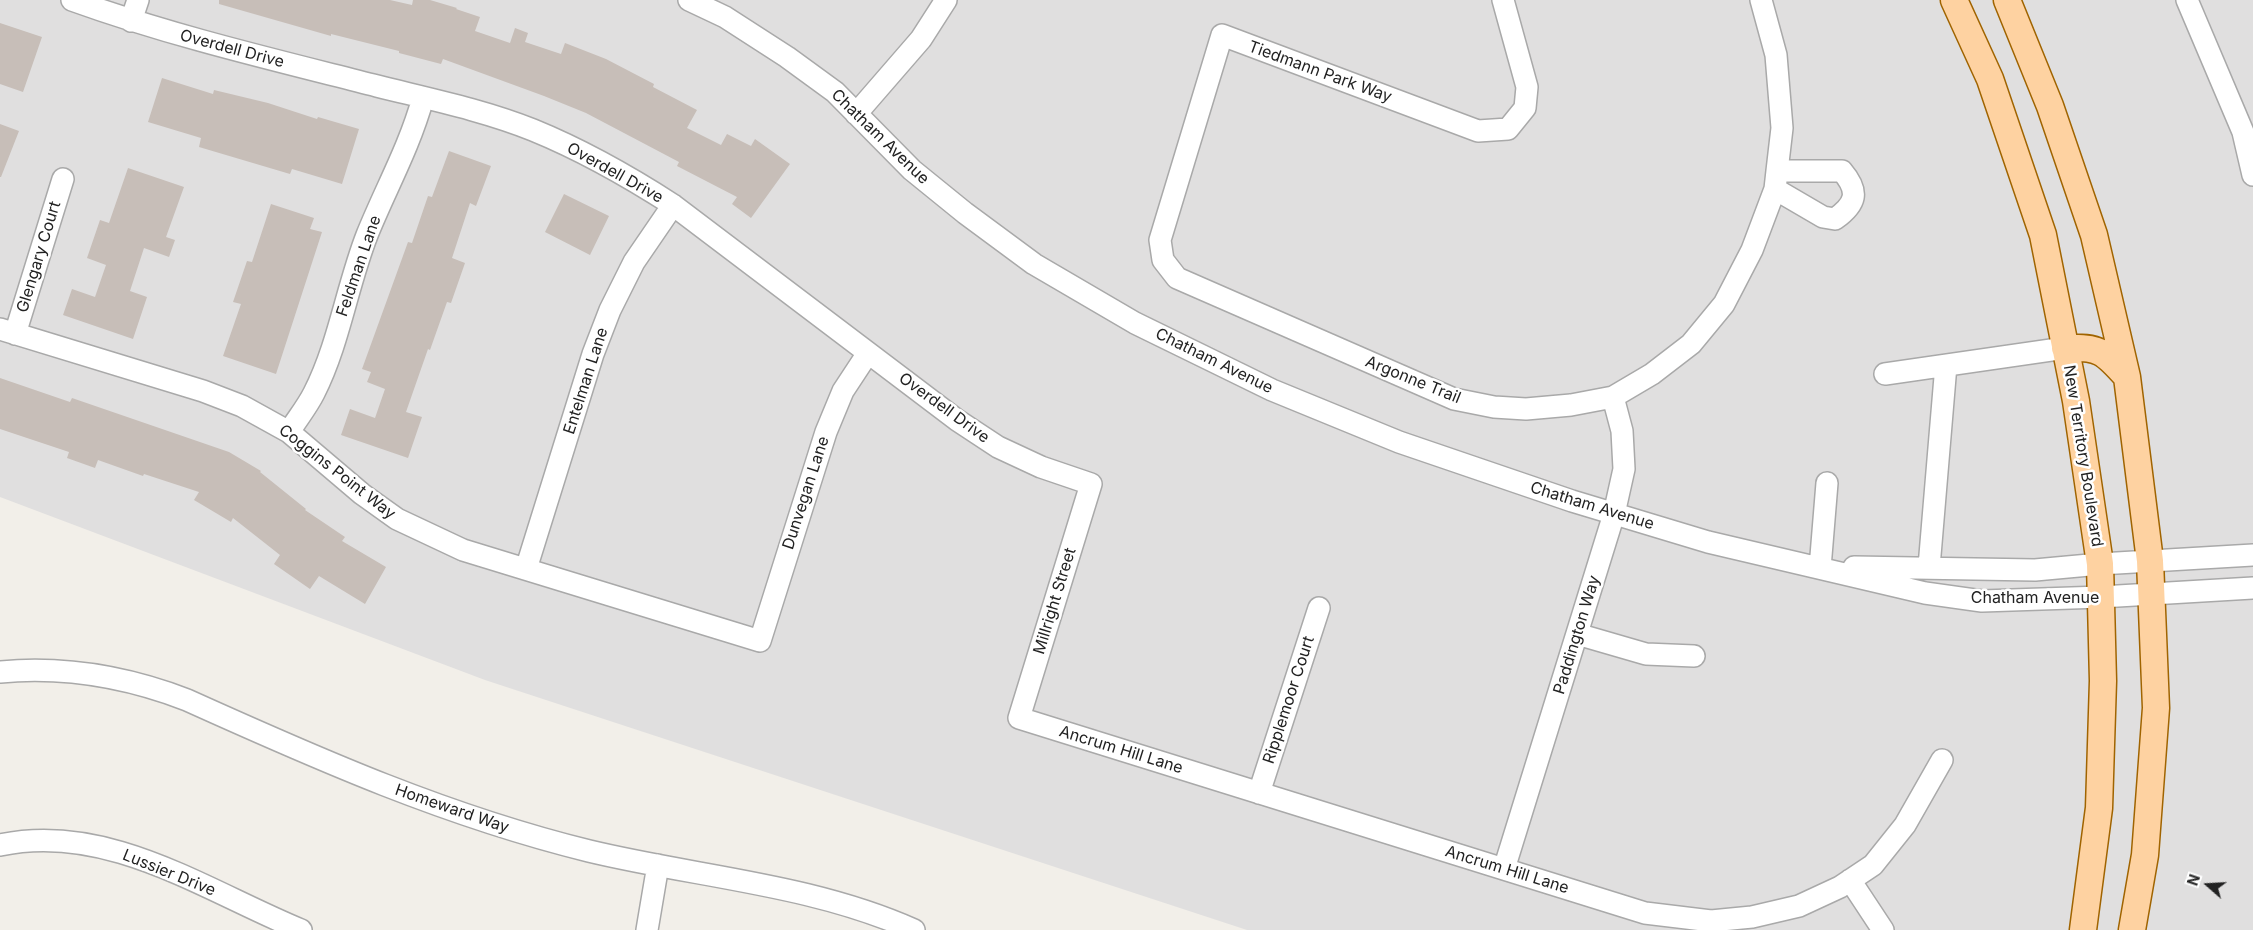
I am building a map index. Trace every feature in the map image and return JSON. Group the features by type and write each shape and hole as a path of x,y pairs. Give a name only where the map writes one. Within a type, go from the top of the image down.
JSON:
{"main road":[{"name":"New Territory Boulevard","path":"1954,0 1990,79 2042,235 2076,401 2100,564 2103,681 2099,808 2083,930"},
{"path":"2008,0 2050,106 2094,235 2127,377 2150,561 2156,708 2145,855 2132,930"},
{"path":"2065,348 2087,347 2097,350 2109,358 2127,377"}],"street":[{"name":"Overdell Drive","path":"72,0 98,4 131,21 178,35 465,108 532,130 591,156 633,179 672,205 957,420 998,447 1042,467 1091,484"},
{"path":"131,21 138,0"},
{"name":"Chatham Avenue","path":"689,0 725,17 787,57 835,92 912,170 964,213 1034,264 1135,322 1272,390 1399,442 1614,514 1708,542 1925,593 1982,601 2102,597 2253,588"},
{"path":"856,114 920,39 946,0"},
{"name":"Tiedmann Park Way","path":"1163,260 1160,240 1222,35 1478,131 1508,129 1526,108 1527,87 1503,0"},
{"name":"Argonne Trail","path":"1163,260 1177,278 1454,399 1494,407 1526,410 1571,405 1613,397 1652,374 1691,344 1724,304 1752,250 1776,180 1782,128 1776,55 1760,0"},
{"path":"2188,0 2248,131 2253,175"},
{"name":"Feldman Lane","path":"289,432 314,394 325,368 367,235 401,162 415,126 423,98"},
{"name":"Glengary Court","path":"8,331 63,179"},
{"name":"Entelman Lane","path":"526,569 593,354 610,310 634,262 672,205"},
{"name":"Coggins Point Way","path":"8,331 203,391 242,406 289,432 362,494 398,519 463,550 760,641"},
{"path":"1885,374 2065,348"},
{"name":"Dunvegan Lane","path":"760,641 826,432 843,391 868,353"},
{"path":"1929,567 1946,365"},
{"name":"Paddington Way","path":"1504,869 1614,514 1624,469 1622,431 1613,397"},
{"path":"1820,568 1826,483"},
{"name":"Millright Street","path":"1019,718 1091,484"},
{"name":"Chatham Avenue","path":"1820,568 1929,567 2034,570 2253,555"},
{"name":"Ripplemoor Court","path":"1259,793 1319,608"},
{"path":"1577,634 1646,654 1694,656"},
{"name":"Homeward Way","path":"0,672 35,670 86,673 111,677 162,690 363,778 499,826 590,851 658,866 792,891 863,910 914,930"},
{"name":"Ancrum Hill Lane","path":"1019,718 1645,913 1711,921 1752,917 1799,906 1840,887 1873,865 1905,825 1942,760"},
{"name":"Lussier Drive","path":"0,845 23,841 64,841 126,853 301,930"},
{"path":"647,930 658,866"},
{"path":"1850,880 1883,930"}],"shaded area":[{"path":"0,0 2253,0 2253,930 1247,930 485,680 0,497"}],"building":[{"path":"219,0 390,0 412,5 413,0 430,0 480,17 475,31 510,43 515,28 528,33 525,42 561,54 565,43 606,59 654,84 653,87 697,110 687,128 721,145 727,134 751,146 755,139 790,164 751,218 732,204 737,197 677,166 679,162 586,113 443,59 441,64 399,53 399,51 331,34 331,36 219,4"},
{"path":"0,23 42,37 23,92 0,84"},
{"path":"162,78 213,94 214,90 359,129 342,184 292,169 290,174 199,147 201,138 148,122"},
{"path":"0,124 19,131 1,177 0,177"},
{"path":"449,151 491,166 476,206 470,203 452,258 465,263 451,303 447,302 430,350 428,349 406,412 422,417 408,458 341,435 350,409 375,418 385,389 367,382 371,372 362,369 408,242 412,243 428,196 432,197"},
{"path":"128,168 184,187 166,237 175,240 169,257 144,248 130,291 147,297 133,339 63,315 72,289 95,297 106,265 87,258 100,220 109,223"},
{"path":"564,194 609,216 590,255 545,232"},
{"path":"271,204 314,218 310,229 322,232 276,374 223,356 241,304 233,302 247,261 252,262"},
{"path":"0,378 70,402 72,398 229,452 261,471 305,510 345,537 342,541 386,567 365,604 319,576 310,589 274,564 280,555 233,518 231,522 194,500 199,492 144,474 143,476 98,460 95,468 67,458 69,452 0,429"}]}
